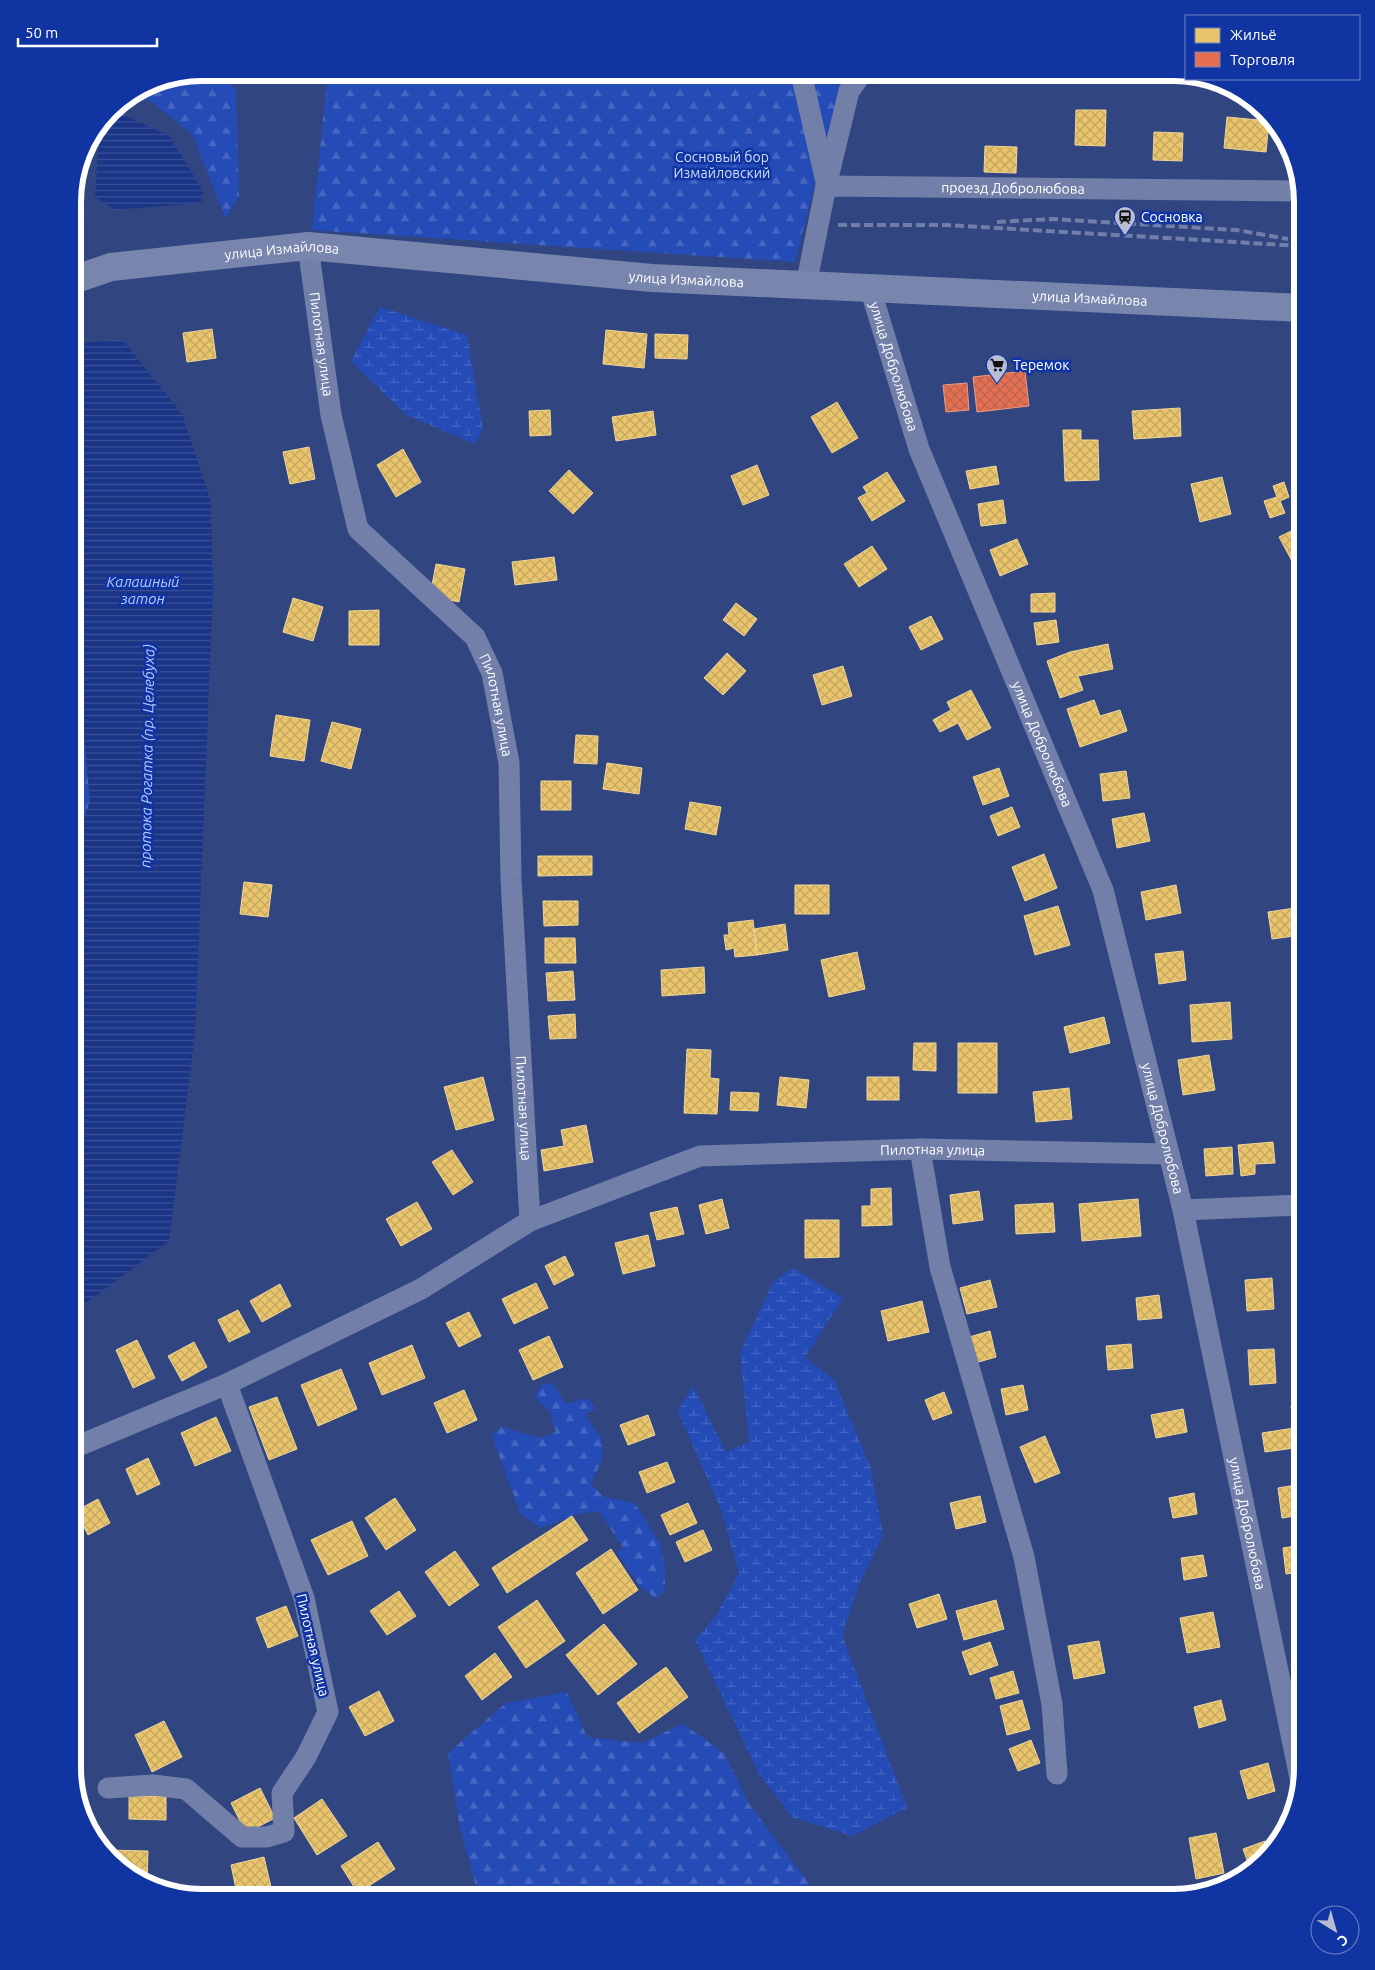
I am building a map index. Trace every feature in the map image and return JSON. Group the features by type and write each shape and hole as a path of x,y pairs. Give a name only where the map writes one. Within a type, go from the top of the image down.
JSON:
{"main road":[{"name":"улица Измайлова","path":"82,277 111,267 308,246 652,278 1294,308"}],"street":[{"path":"803,82 826,186"},
{"path":"806,285 826,186 849,91 856,82"},
{"name":"проезд Добролюбова","path":"826,186 1293,191"},
{"name":"Пилотная улица","path":"308,246 331,415 358,529 475,637 492,673 509,763 511,878 530,1222"},
{"name":"улица Добролюбова","path":"870,288 919,449 1104,890 1183,1210 1294,1749"},
{"path":"920,1149 940,1267 1024,1557 1052,1704 1057,1774"},
{"name":"Пилотная улица","path":"81,1444 227,1384 421,1289 530,1222 700,1156 920,1149 1169,1154"},
{"name":"улица Добролюбова","path":"1183,1210 1294,1205"},
{"name":"Пилотная улица","path":"108,1788 153,1785 186,1789 242,1837 267,1837 284,1832 282,1793 306,1757 328,1712 304,1598 227,1384"}],"green space":[{"path":"228,82 236,89 239,197 225,218 193,135 152,102 142,98 156,90 179,84"},
{"name":"Сосновый бор Измайловский","path":"327,82 844,82 839,90 795,262 312,230"},
{"path":"82,186 85,218 82,219"},
{"path":"380,307 467,335 483,429 475,444 406,415 351,361"},
{"path":"82,708 90,800 82,828"},
{"path":"793,1268 843,1298 805,1357 834,1380 871,1469 883,1535 859,1584 842,1635 907,1808 852,1836 792,1817 759,1774 695,1640 717,1614 739,1573 722,1512 678,1411 693,1386 726,1452 749,1442 740,1353 773,1282"},
{"path":"552,1383 566,1404 587,1398 596,1409 585,1414 602,1440 603,1458 591,1484 604,1497 635,1503 659,1542 665,1565 665,1589 656,1599 639,1585 618,1554 622,1546 599,1511 577,1514 540,1528 520,1513 492,1436 501,1427 542,1438 556,1432 550,1412 534,1396 543,1384"},
{"path":"567,1692 587,1737 641,1743 683,1724 724,1753 749,1804 813,1889 477,1888 460,1828 448,1753 506,1703"}],"water":[{"path":"120,114 169,136 203,191 201,203 115,210 95,197 99,139"},
{"name":"Калашный затон","path":"122,339 182,414 211,502 213,590 195,1033 169,1241 81,1307 82,828 90,800 82,708 82,343"}],"building: Жильё":[{"path":"1076,110 1106,110 1105,146 1075,145"},
{"path":"1227,117 1261,120 1268,129 1266,152 1224,148"},
{"path":"1154,132 1183,133 1182,161 1153,160"},
{"path":"985,146 1017,147 1016,173 984,172"},
{"path":"212,329 216,358 187,362 183,333"},
{"path":"606,330 647,334 644,368 603,364"},
{"path":"655,334 688,335 687,359 655,358"},
{"path":"837,402 858,438 832,453 811,417"},
{"path":"1180,408 1181,436 1134,439 1132,411"},
{"path":"550,410 551,435 530,436 529,411"},
{"path":"653,411 656,435 616,441 612,417"},
{"path":"1063,430 1081,430 1081,440 1098,440 1099,480 1065,481"},
{"path":"309,447 315,479 290,484 283,452"},
{"path":"403,449 421,482 396,497 377,465"},
{"path":"757,465 769,495 743,505 731,476"},
{"path":"996,466 999,484 970,489 966,471"},
{"path":"569,470 593,493 573,514 549,491"},
{"path":"887,472 905,501 872,521 858,498 867,493 863,487"},
{"path":"1222,477 1231,514 1200,522 1191,484"},
{"path":"1284,482 1289,497 1280,501 1285,513 1270,518 1264,501 1277,497 1273,486"},
{"path":"1003,500 1006,523 981,526 978,504"},
{"path":"1294,530 1294,565 1279,537"},
{"path":"1017,539 1028,564 1000,576 990,550"},
{"path":"872,546 887,569 859,587 844,564"},
{"path":"554,557 557,580 515,585 512,562"},
{"path":"436,564 465,569 459,602 430,596"},
{"path":"1055,593 1055,612 1031,612 1031,594"},
{"path":"293,598 323,607 313,641 283,632"},
{"path":"736,603 757,619 744,636 723,620"},
{"path":"379,610 379,645 349,645 349,611"},
{"path":"931,616 943,639 921,650 909,627"},
{"path":"1056,620 1059,642 1037,645 1034,623"},
{"path":"1108,644 1113,669 1078,676 1083,690 1060,698 1047,661 1070,652"},
{"path":"727,653 746,671 723,695 704,678"},
{"path":"843,666 852,696 822,705 813,675"},
{"path":"971,690 991,728 967,740 958,723 940,732 933,720 951,710 947,702"},
{"path":"1094,700 1100,716 1120,710 1127,731 1080,747 1067,709"},
{"path":"276,715 310,720 304,761 270,756"},
{"path":"332,722 361,729 351,769 321,761"},
{"path":"576,735 598,736 597,764 574,763"},
{"path":"607,763 642,768 639,794 603,789"},
{"path":"999,768 1009,796 983,805 973,777"},
{"path":"1126,771 1130,798 1103,801 1100,774"},
{"path":"541,781 571,781 571,810 541,810"},
{"path":"690,802 721,807 716,835 685,829"},
{"path":"1012,807 1020,827 998,836 990,816"},
{"path":"1144,813 1150,841 1117,848 1112,819"},
{"path":"1044,854 1057,888 1025,901 1012,867"},
{"path":"538,856 592,856 592,875 538,876"},
{"path":"244,882 272,885 268,917 240,914"},
{"path":"795,885 829,885 829,914 795,914"},
{"path":"1176,885 1181,913 1146,920 1141,892"},
{"path":"543,901 578,901 578,925 544,926"},
{"path":"1058,906 1070,945 1035,955 1024,916"},
{"path":"1294,908 1294,936 1272,939 1268,912"},
{"path":"753,920 757,955 735,957 734,948 726,950 724,935 729,935 728,923"},
{"path":"785,924 788,950 757,955 754,929"},
{"path":"545,938 575,938 576,963 545,963"},
{"path":"1183,951 1186,980 1159,984 1155,954"},
{"path":"857,952 865,989 829,997 821,960"},
{"path":"704,967 705,993 662,996 661,970"},
{"path":"573,971 575,1000 548,1001 546,973"},
{"path":"1230,1002 1232,1039 1192,1042 1190,1005"},
{"path":"575,1014 576,1038 550,1039 548,1016"},
{"path":"1104,1017 1110,1043 1070,1053 1064,1027"},
{"path":"914,1043 936,1043 936,1071 913,1070"},
{"path":"958,1043 997,1043 997,1093 958,1093"},
{"path":"687,1049 711,1050 710,1078 719,1079 717,1114 684,1113"},
{"path":"1209,1055 1215,1090 1183,1095 1178,1060"},
{"path":"483,1077 494,1120 456,1130 444,1087"},
{"path":"780,1077 809,1080 806,1108 777,1105"},
{"path":"867,1077 899,1077 899,1100 867,1100"},
{"path":"1069,1088 1072,1119 1036,1122 1033,1092"},
{"path":"731,1092 759,1093 758,1111 730,1110"},
{"path":"586,1125 593,1162 544,1171 541,1150 564,1146 561,1130"},
{"path":"1273,1142 1275,1163 1255,1164 1255,1174 1241,1176 1238,1145"},
{"path":"1232,1147 1233,1174 1206,1176 1204,1149"},
{"path":"452,1150 473,1182 453,1195 432,1162"},
{"path":"891,1188 892,1225 862,1226 862,1206 871,1206 871,1189"},
{"path":"979,1191 983,1220 953,1224 950,1195"},
{"path":"722,1199 729,1228 706,1234 699,1205"},
{"path":"1138,1199 1141,1236 1082,1241 1079,1204"},
{"path":"417,1202 432,1229 401,1246 386,1219"},
{"path":"1053,1203 1055,1232 1016,1234 1015,1205"},
{"path":"677,1207 684,1234 657,1240 650,1213"},
{"path":"805,1220 839,1220 839,1257 805,1258"},
{"path":"648,1235 655,1266 623,1274 615,1243"},
{"path":"565,1256 574,1275 554,1285 545,1266"},
{"path":"1272,1278 1274,1309 1247,1311 1245,1280"},
{"path":"990,1280 997,1307 967,1314 960,1288"},
{"path":"536,1283 548,1308 514,1324 502,1299"},
{"path":"280,1284 291,1306 262,1322 250,1301"},
{"path":"1159,1295 1162,1318 1138,1320 1136,1298"},
{"path":"922,1301 929,1332 888,1341 881,1311"},
{"path":"238,1310 250,1332 229,1342 218,1320"},
{"path":"469,1312 481,1336 459,1347 446,1323"},
{"path":"990,1331 996,1357 975,1363 969,1337"},
{"path":"549,1336 563,1367 533,1380 519,1350"},
{"path":"137,1340 155,1378 133,1388 116,1350"},
{"path":"194,1342 207,1367 182,1381 168,1356"},
{"path":"1131,1344 1133,1368 1108,1370 1106,1346"},
{"path":"412,1345 425,1378 382,1395 369,1363"},
{"path":"1274,1349 1276,1383 1250,1385 1248,1350"},
{"path":"341,1369 357,1409 318,1426 301,1385"},
{"path":"1023,1385 1028,1410 1006,1415 1001,1389"},
{"path":"464,1390 477,1420 447,1433 434,1403"},
{"path":"944,1392 952,1413 933,1420 925,1400"},
{"path":"277,1397 297,1449 269,1460 249,1407"},
{"path":"1294,1405 1294,1428 1291,1406"},
{"path":"1183,1409 1187,1432 1156,1438 1151,1415"},
{"path":"648,1415 655,1435 628,1445 620,1425"},
{"path":"216,1417 231,1451 195,1466 181,1433"},
{"path":"1294,1428 1294,1448 1265,1452 1262,1433"},
{"path":"1045,1436 1060,1473 1035,1483 1020,1447"},
{"path":"148,1458 160,1484 137,1495 126,1469"},
{"path":"667,1462 675,1482 647,1493 639,1472"},
{"path":"1294,1485 1294,1516 1282,1518 1278,1488"},
{"path":"1194,1493 1197,1514 1173,1518 1169,1498"},
{"path":"980,1496 986,1522 956,1529 950,1503"},
{"path":"395,1498 416,1530 386,1550 365,1518"},
{"path":"98,1499 110,1523 88,1535 81,1521 81,1508"},
{"path":"688,1503 697,1523 670,1535 661,1515"},
{"path":"572,1516 588,1540 507,1593 492,1568"},
{"path":"352,1521 368,1556 328,1575 311,1540"},
{"path":"703,1530 712,1550 685,1562 676,1542"},
{"path":"1294,1546 1294,1573 1286,1574 1283,1548"},
{"path":"611,1549 638,1590 603,1614 576,1573"},
{"path":"455,1551 479,1585 449,1606 425,1572"},
{"path":"1203,1555 1207,1576 1184,1580 1181,1558"},
{"path":"399,1591 416,1616 387,1635 370,1611"},
{"path":"939,1594 947,1619 917,1628 909,1604"},
{"path":"537,1600 565,1641 526,1668 498,1627"},
{"path":"996,1600 1004,1629 964,1640 956,1611"},
{"path":"286,1606 298,1636 268,1648 256,1618"},
{"path":"1213,1612 1220,1647 1187,1653 1180,1618"},
{"path":"604,1624 637,1664 598,1695 566,1655"},
{"path":"1099,1641 1105,1673 1074,1679 1068,1646"},
{"path":"990,1642 998,1665 970,1675 962,1652"},
{"path":"495,1653 512,1677 482,1700 465,1676"},
{"path":"666,1667 688,1697 639,1733 617,1703"},
{"path":"1013,1671 1019,1693 996,1699 990,1678"},
{"path":"379,1691 394,1721 365,1736 349,1707"},
{"path":"1022,1700 1030,1729 1007,1735 1000,1706"},
{"path":"1221,1700 1226,1720 1199,1728 1194,1707"},
{"path":"164,1721 182,1757 152,1772 135,1735"},
{"path":"1031,1740 1040,1763 1018,1771 1009,1749"},
{"path":"1268,1763 1275,1791 1248,1799 1240,1771"},
{"path":"260,1788 275,1818 246,1833 231,1803"},
{"path":"129,1796 166,1796 166,1820 129,1819"},
{"path":"322,1799 347,1836 317,1855 294,1818"},
{"path":"1216,1833 1224,1873 1196,1879 1189,1838"},
{"path":"1265,1841 1266,1845 1248,1862 1243,1849"},
{"path":"378,1842 395,1869 365,1888 355,1888 341,1866"},
{"path":"114,1850 148,1851 147,1876 129,1864"},
{"path":"264,1857 271,1887 236,1888 231,1865"}],"building: Торговля":[{"path":"1025,371 1029,406 977,412 973,377"},
{"path":"967,383 969,410 946,412 943,385"}],"railway":[{"path":"997,222 1052,219 1236,230 1288,239"},
{"path":"838,225 946,225 1294,246"}],"place":[{"name":"Сосновка","path":"1125,236"},
{"name":"Теремок","path":"997,384"}],"water label":[{"name":"протока Рогатка (пр. Целебуха)","path":"147,756"}]}
